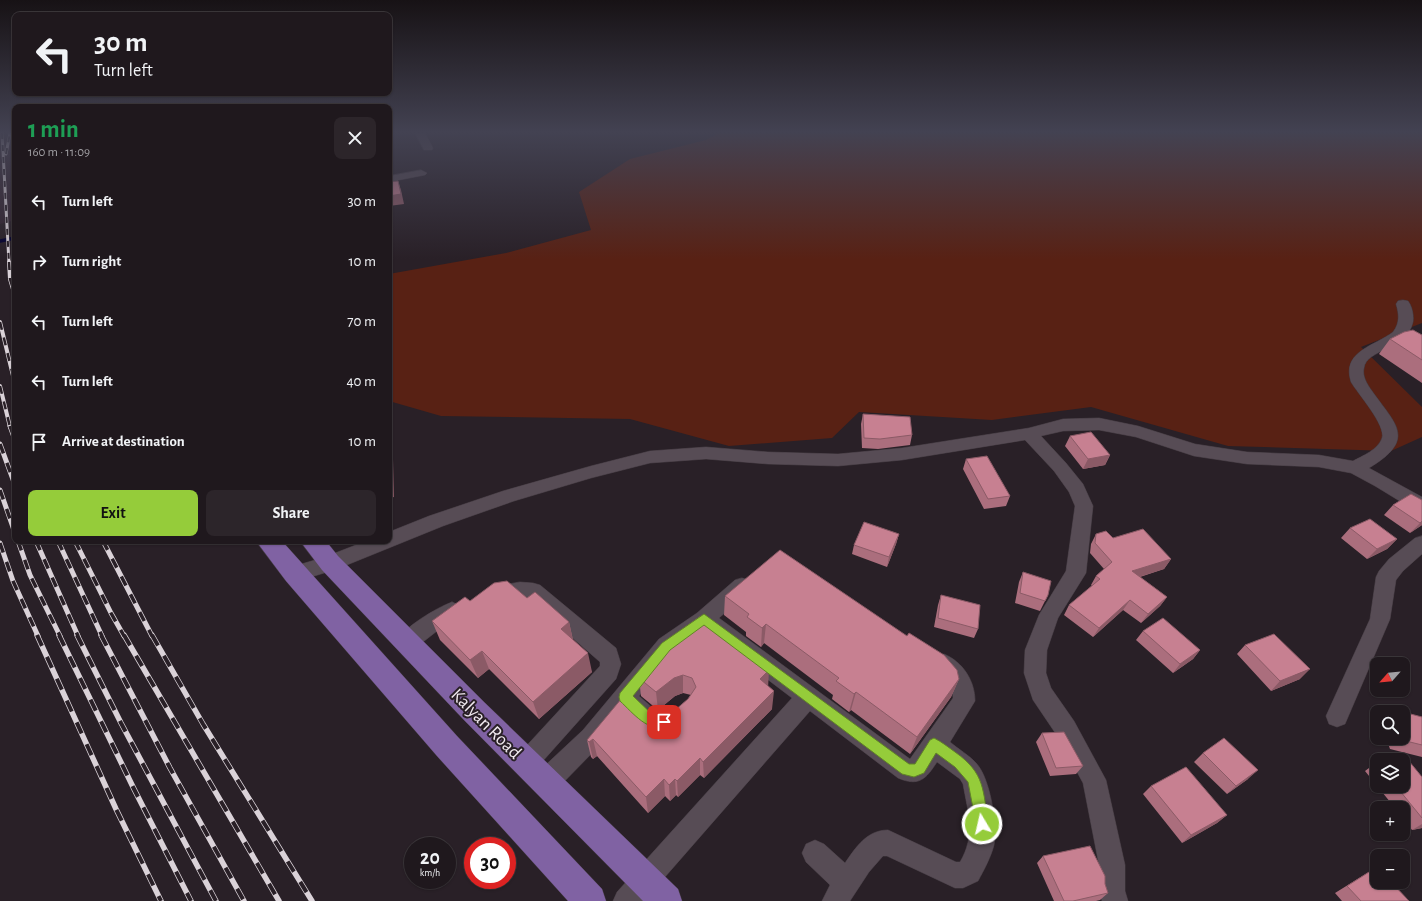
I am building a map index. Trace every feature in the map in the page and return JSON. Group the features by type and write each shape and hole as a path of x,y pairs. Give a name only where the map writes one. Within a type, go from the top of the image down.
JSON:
{"main road":[{"path":"270,544 295,574 447,746 590,901"},
{"name":"Kalyan Road","path":"314,544 330,563 407,642 666,901"}],"street":[{"path":"392,178 410,175"},
{"path":"1355,468 1379,454 1390,440 1389,428 1356,378 1356,367 1362,358 1391,341 1402,332 1406,319 1403,304"},
{"path":"392,539 436,521 509,496 591,472 650,457 706,453 768,458 838,460 902,454 1029,434 1063,425 1099,424 1138,432 1194,450 1248,458 1320,461 1355,468 1381,481 1422,506"},
{"path":"1029,434 1060,466 1077,489 1084,506 1076,573 1049,615 1036,650 1035,672 1041,693 1066,729 1094,780 1108,839 1112,865 1112,891 1115,901"},
{"path":"1338,716 1380,619 1386,577 1396,565 1422,543"},
{"path":"295,574 330,563 378,544"},
{"path":"536,772 591,738 666,646 704,619 755,574"},
{"path":"407,642 440,618 472,601 503,592 520,590 533,591 608,655 611,665 608,672 536,772"},
{"path":"704,619 906,770 914,771 919,768 964,701 962,684 956,674 926,653"},
{"path":"626,901 809,696"},
{"path":"625,697 650,720 657,723 664,722 674,713"},
{"path":"815,853 842,892 874,846 880,843 888,843 955,875 963,875 969,872 981,846 983,833 974,780 960,763 934,744"}],"shaded area":[{"path":"0,175 12,175 12,221 0,224"},
{"path":"605,175 1422,175 1422,323 1361,347 1422,407 1422,437 1391,451 1228,446 1091,407 992,420 859,412 832,438 729,446 630,419 441,416 392,402 392,273 506,253 591,230 579,192"}],"building":[{"path":"398,181 401,194 392,196 392,182"},
{"path":"1413,330 1422,335 1422,360 1390,339 1404,332"},
{"path":"863,414 910,417 912,435 880,439 864,438"},
{"path":"1091,432 1110,455 1088,459 1070,436"},
{"path":"987,456 1010,496 988,499 966,459"},
{"path":"1411,494 1422,500 1422,521 1420,523 1393,505"},
{"path":"1370,519 1397,539 1377,549 1350,528"},
{"path":"864,522 899,534 889,557 854,545"},
{"path":"1143,529 1171,559 1132,571 1167,597 1148,614 1130,600 1099,628 1069,605 1100,579 1096,576 1112,562 1095,543 1096,534 1106,531 1113,538"},
{"path":"780,550 907,636 909,633 944,655 957,670 959,679 917,737 856,692 854,694 836,681 839,678 766,624 762,628 747,617 749,614 725,596"},
{"path":"1023,572 1051,581 1045,601 1020,593"},
{"path":"507,581 527,598 535,592 569,622 561,629 588,653 533,702 482,651 470,660 432,621 465,597 470,601 494,583"},
{"path":"941,595 980,605 978,629 938,618"},
{"path":"701,616 727,637 730,634 745,645 742,649 769,670 760,679 774,691 703,762 700,758 677,781 675,779 669,785 664,779 646,797 593,739 589,742 587,740 622,698 642,713 658,717 674,711 688,699 696,687 692,678 683,675 674,678 656,692 639,678 669,645 666,644 673,636"},
{"path":"1163,618 1200,650 1180,664 1143,631"},
{"path":"1274,634 1310,669 1280,681 1245,645"},
{"path":"1410,714 1422,717 1422,745 1410,742"},
{"path":"1064,732 1083,766 1056,768 1042,733"},
{"path":"1224,738 1258,770 1236,786 1203,753"},
{"path":"1410,762 1422,777 1422,818 1410,803 1410,801 1408,801 1402,793 1410,793"},
{"path":"1186,767 1227,815 1191,835 1151,786"},
{"path":"1090,846 1105,876 1105,884 1108,893 1073,901 1064,901 1043,856"},
{"path":"1370,871 1370,889 1398,889 1409,901 1361,901 1347,886"}],"waterway":[{"path":"0,241 12,239"}],"railway":[{"path":"4,175 9,263"},
{"path":"9,262 12,286"},
{"path":"0,322 12,372"},
{"path":"0,386 10,427"},
{"path":"10,426 12,432"},
{"path":"0,444 12,477"},
{"path":"0,490 12,524"},
{"path":"0,543 13,581 38,636"},
{"path":"19,544 30,575 60,636"},
{"path":"37,544 78,636"},
{"path":"59,544 102,636"},
{"path":"76,544 124,636"},
{"path":"105,544 152,636"},
{"path":"37,635 116,809 161,901"},
{"path":"59,635 134,789 191,901"},
{"path":"77,635 121,723 216,901"},
{"path":"101,635 170,768 244,901"},
{"path":"124,635 279,901"},
{"path":"152,635 203,724 312,901"}],"route":[{"path":"664,722 657,723 650,720 625,697 666,646 704,619 906,770 914,771 919,768 934,744 960,763 974,780 982,824"}]}
